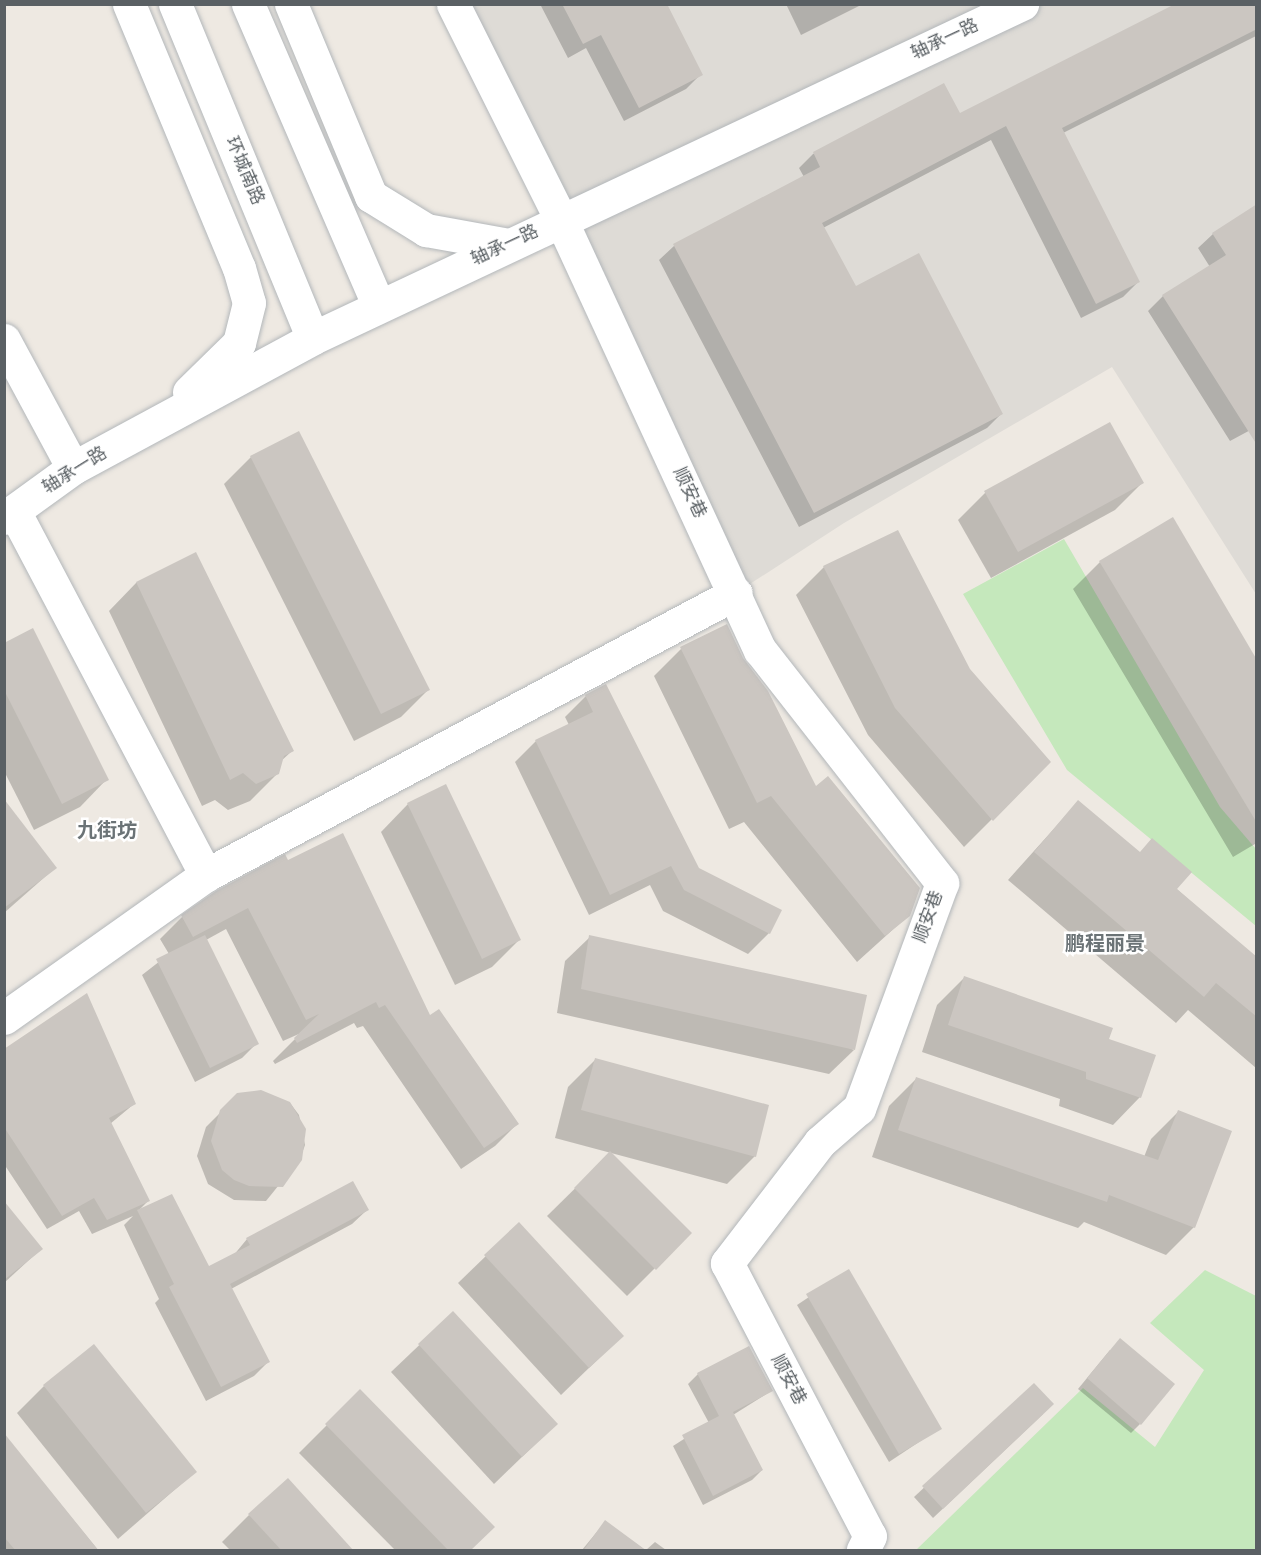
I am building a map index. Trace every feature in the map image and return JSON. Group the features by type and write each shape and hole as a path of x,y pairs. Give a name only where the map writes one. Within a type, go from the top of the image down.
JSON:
{"street":[{"path":"129,4 239,268 249,303 239,343 162,420"},
{"name":"环城南路","path":"175,4 313,338"},
{"path":"248,4 378,305"},
{"path":"291,4 371,196 426,230 509,245"},
{"name":"顺安巷","path":"453,4 561,220 736,592 760,650 942,883 859,1108 820,1142 727,1263 870,1536 863,1551"},
{"name":"轴承一路","path":"9,515 73,468 378,305 1022,4"},
{"path":"4,340 73,468"},
{"path":"9,515 206,875"},
{"path":"4,1018 206,875 736,592"}],"shaded area":[{"path":"450,5 1256,5 1256,594 1112,367 844,523 736,593"}],"green space":[{"path":"1064,539 1220,807 1256,849 1256,926 1067,770 963,594"},
{"path":"1205,1270 1256,1296 1256,1550 916,1550 1083,1388 1155,1447 1204,1370 1150,1323"}],"building":[{"path":"562,4 667,4 703,75 639,108 601,35 583,44"},
{"path":"1175,4 1257,4 1257,29 1062,128 1140,282 1096,304 1006,126 822,223 856,286 919,253 1003,414 814,513 673,244 820,167 813,152 944,83 960,113"},
{"path":"1257,204 1257,445 1162,295 1226,255 1212,233"},
{"path":"1110,422 1144,483 1018,552 984,491"},
{"path":"299,431 430,690 381,714 250,456"},
{"path":"1173,517 1257,660 1257,823 1099,561"},
{"path":"898,530 970,669 1051,762 993,821 895,708 823,566"},
{"path":"196,552 294,751 284,756 279,774 256,784 243,773 230,780 136,582"},
{"path":"727,624 743,658 768,691 816,786 828,776 920,888 910,916 885,936 771,796 757,803 680,647"},
{"path":"33,628 109,780 62,804 4,690 4,643"},
{"path":"606,684 699,868 782,910 770,934 684,890 671,866 610,895 535,740 593,712 585,695"},
{"path":"446,784 521,940 482,959 407,803"},
{"path":"4,799 57,868 4,908"},
{"path":"1078,800 1140,852 1152,838 1192,872 1177,889 1257,957 1257,1017 1216,983 1204,997 1034,852"},
{"path":"343,833 430,1015 439,1009 519,1124 484,1148 385,1005 379,1008 376,1002 297,1043 294,1038 319,1014 306,1020 248,908 193,937 181,915 216,891 285,854 288,860"},
{"path":"205,935 259,1044 210,1068 156,959"},
{"path":"589,935 867,995 855,1050 581,989"},
{"path":"964,976 1113,1028 1109,1039 1156,1055 1141,1098 1086,1079 1086,1072 948,1025"},
{"path":"87,993 136,1104 109,1118 150,1201 107,1220 94,1198 62,1216 4,1127 4,1049"},
{"path":"595,1058 769,1105 756,1157 581,1110"},
{"path":"916,1077 1158,1160 1178,1110 1232,1131 1195,1228 1109,1195 1107,1202 898,1130"},
{"path":"261,1090 290,1102 306,1129 302,1160 283,1187 249,1186 234,1180 222,1170 211,1141 220,1110 237,1093"},
{"path":"610,1151 692,1233 656,1270 574,1188"},
{"path":"353,1181 369,1210 230,1284 270,1362 221,1387 169,1287 174,1284 137,1210 172,1194 209,1266 250,1245 246,1238"},
{"path":"4,1201 43,1249 4,1280"},
{"path":"519,1222 624,1336 589,1368 484,1255"},
{"path":"849,1269 942,1429 899,1454 806,1294"},
{"path":"453,1311 558,1424 522,1457 418,1344"},
{"path":"1120,1338 1175,1384 1141,1425 1087,1378"},
{"path":"94,1344 197,1472 146,1513 43,1385"},
{"path":"749,1346 773,1391 733,1412 763,1470 713,1496 682,1435 719,1416 697,1373"},
{"path":"1034,1383 1054,1404 943,1509 922,1486"},
{"path":"360,1389 495,1527 470,1551 449,1551 325,1424"},
{"path":"4,1433 99,1551 16,1551 4,1537"},
{"path":"288,1478 354,1551 282,1551 248,1514"},
{"path":"605,1520 647,1551 583,1551"}],"district":[{"name":"九街坊","path":"107,831"},
{"name":"鹏程丽景","path":"1105,944"}]}
